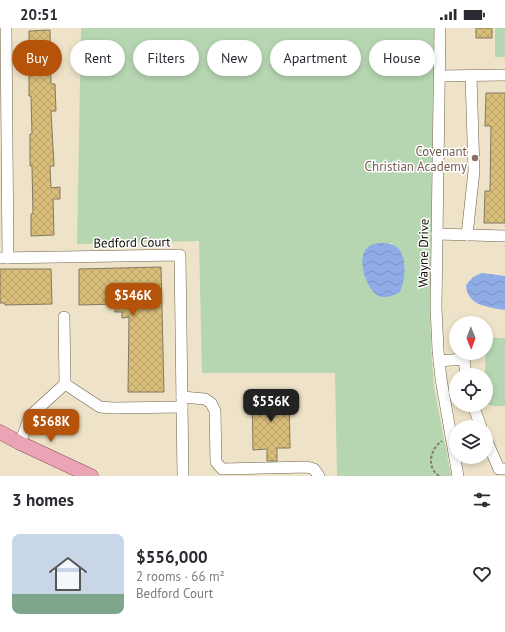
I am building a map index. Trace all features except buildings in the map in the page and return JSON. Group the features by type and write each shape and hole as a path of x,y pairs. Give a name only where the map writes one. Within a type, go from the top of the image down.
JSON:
{"main road":[{"path":"0,432 91,476"}],"street":[{"path":"4,258 6,28"},
{"name":"Wayne Drive","path":"440,28 436,307 439,361 449,420"},
{"path":"440,72 470,76 505,75"},
{"path":"467,235 474,171 470,76"},
{"path":"437,234 505,236"},
{"name":"Bedford Court","path":"4,258 180,255 183,476"},
{"path":"20,443 30,416 64,384 64,317"},
{"path":"439,361 464,359 465,368"},
{"path":"64,384 100,407 114,408 182,402 204,398 211,403 215,411 216,462 222,469 307,467 314,469 319,476"},
{"path":"493,456 498,469 505,468"},
{"name":"Wayne Drive","path":"456,464 458,476"}],"path":[{"path":"435,71 440,72"},
{"path":"439,476 434,472 431,464 431,456 435,446 441,441 449,438"}],"green space":[{"path":"81,28 434,28 434,40 369,40 369,76 433,76 430,296 431,346 434,387 451,476 337,476 335,373 202,373 199,241 77,244 80,76 125,76 125,40 81,40","holes":["380,243 392,243 405,266 404,274 395,295 388,297 377,294 373,290 369,285 363,268"]},
{"path":"495,28 505,28 505,57 495,57"},
{"path":"493,338 505,338 505,406 493,406 493,368 485,368 485,360 493,360"}],"water":[{"path":"385,243 393,245 398,249 402,255 405,270 400,292 387,297 379,296 374,293 370,287 364,274 362,259 369,246"},
{"path":"482,273 505,276 505,310 485,306 474,301 470,297 467,292 466,285 473,277"}],"place":[{"name":"Covenant Christian Academy","path":"475,158"}]}
